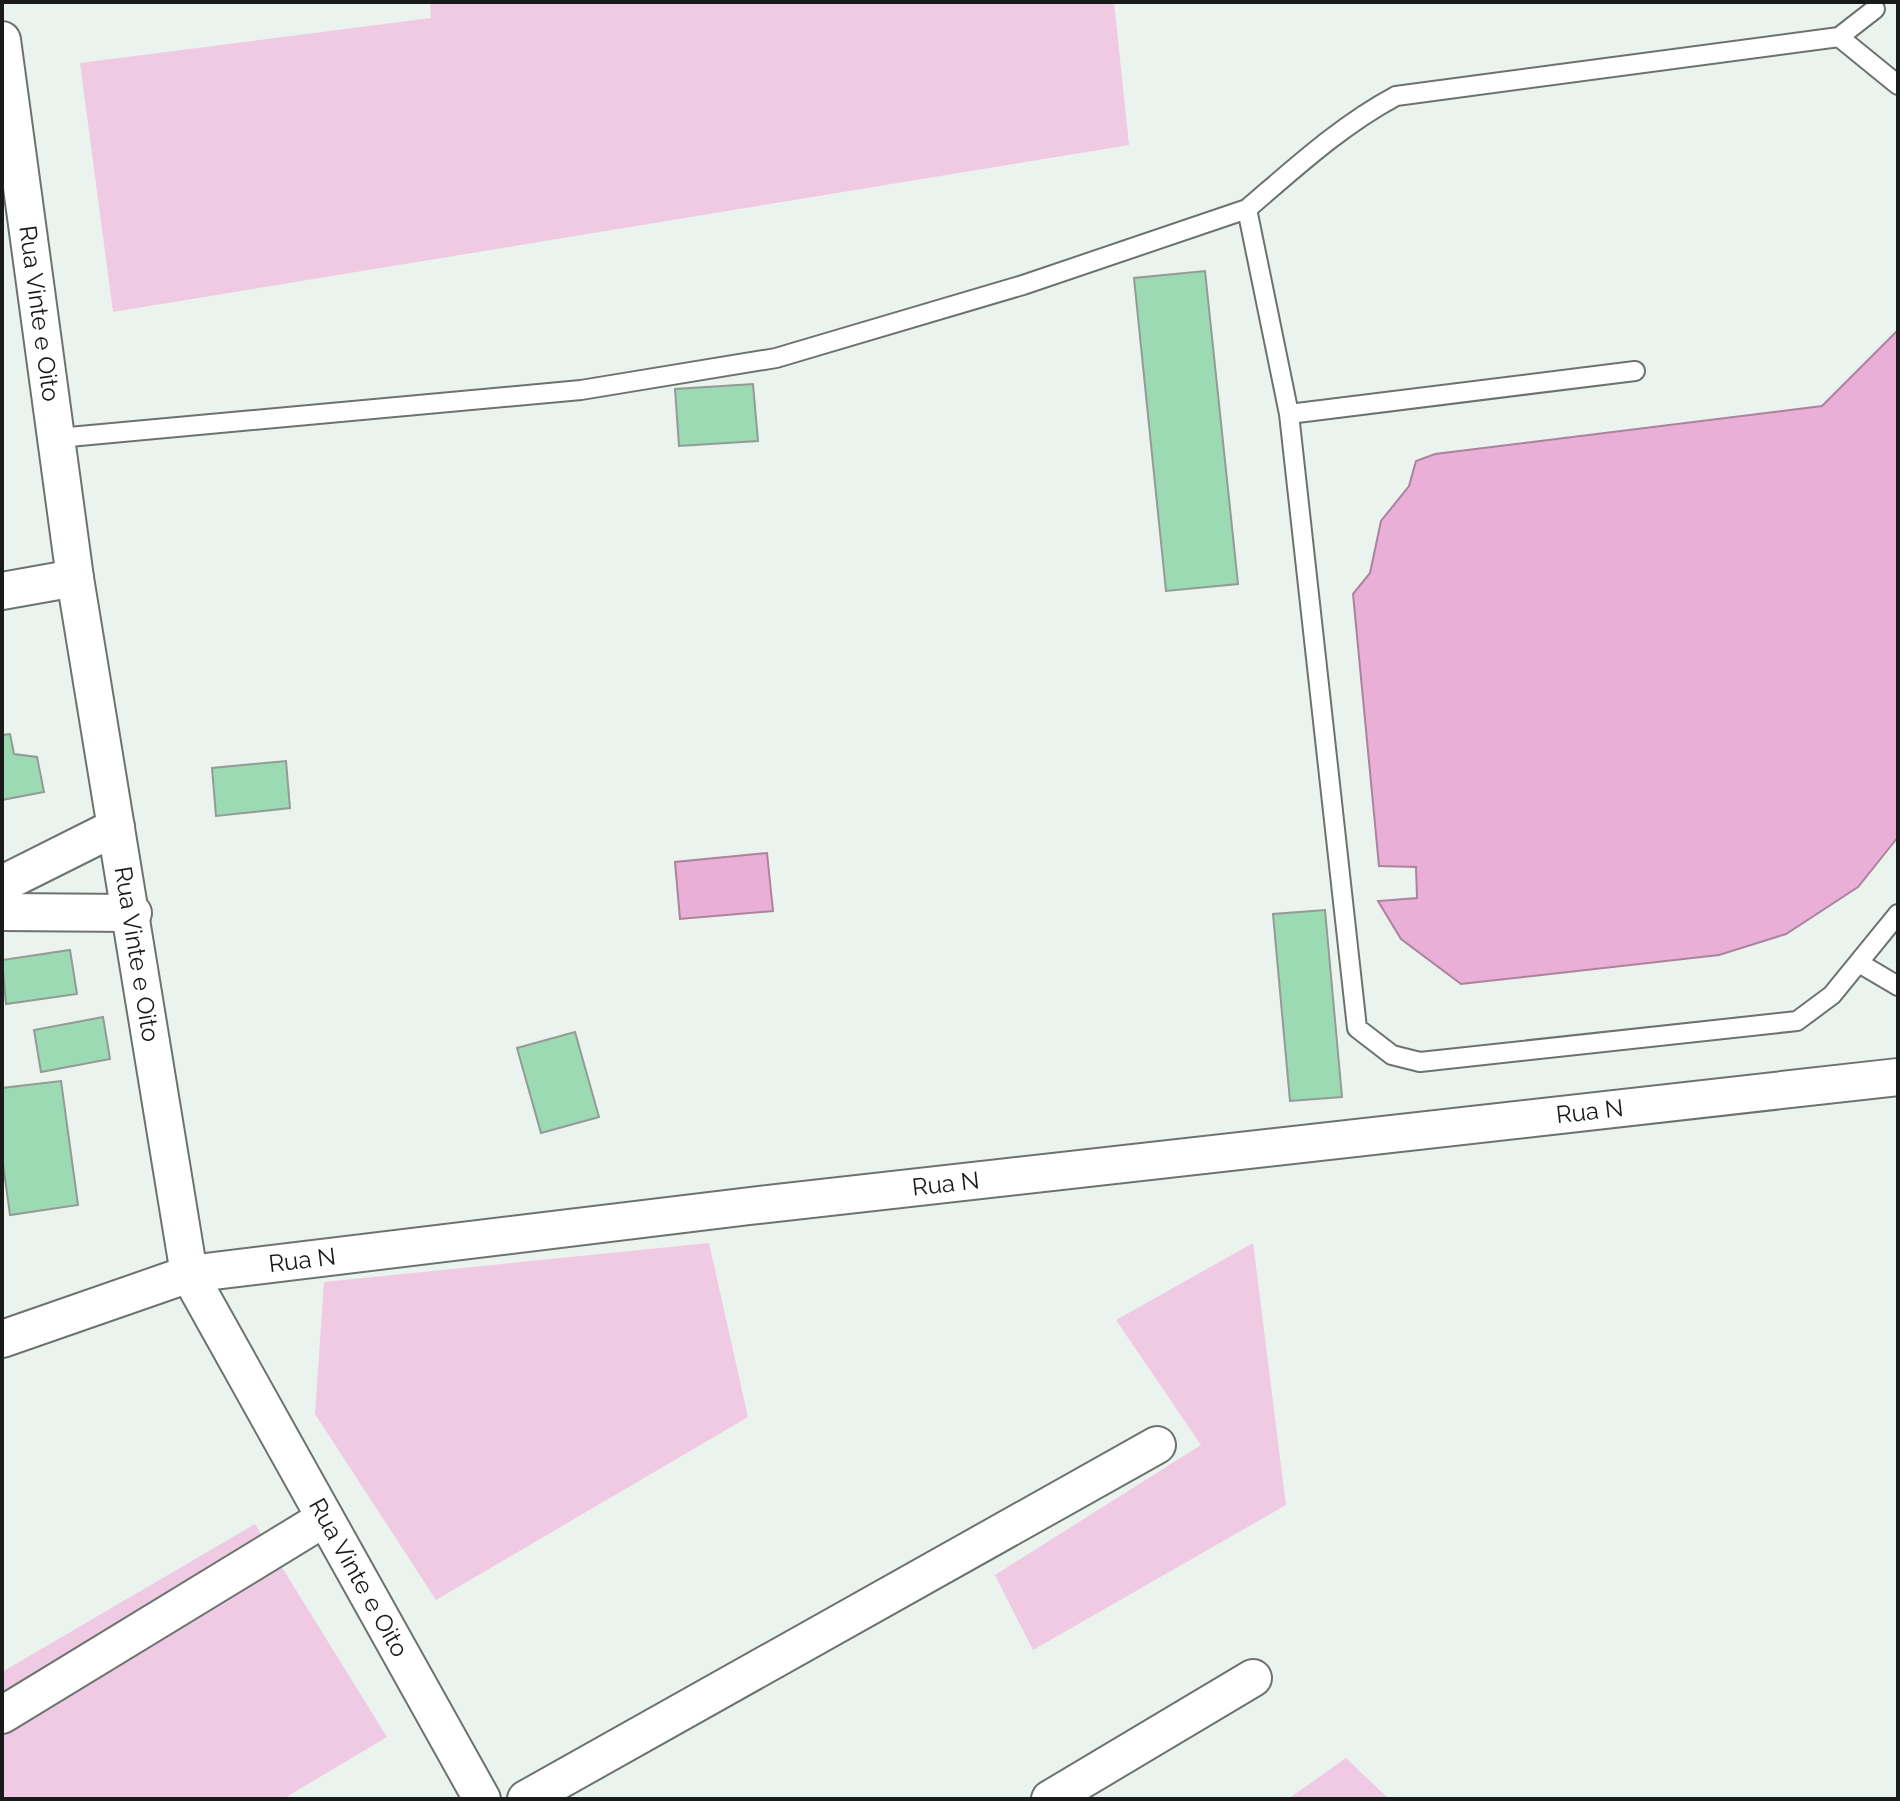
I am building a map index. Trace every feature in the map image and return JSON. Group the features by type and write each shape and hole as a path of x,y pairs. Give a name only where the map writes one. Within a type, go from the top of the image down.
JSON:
{"street":[{"name":"Rua Vinte e Oito","path":"2,40 14,213 58,438 75,578 133,913 189,1274 482,1799"},
{"path":"2,591 75,578"},
{"path":"2,884 116,827"},
{"path":"2,912 133,913"},
{"name":"Rua N","path":"2,1339 189,1274 750,1206 1898,1077"},
{"path":"526,1799 1157,1445"},
{"path":"2,1715 325,1518"},
{"path":"1050,1799 1253,1678"}],"lane":[{"path":"58,438 581,390 776,358 1023,285 1247,209 1365,112 1396,96 1839,37 1875,9"},
{"path":"1839,37 1898,85"},
{"path":"1247,209 1289,414 1357,1028 1392,1055 1420,1062 1797,1021 1832,995 1898,914"},
{"path":"1289,414 1635,371"},
{"path":"1859,963 1898,986"}],"shaded area":[{"path":"430,2 1114,2 1129,145 113,312 80,63 431,18"},
{"path":"1898,330 1898,837 1858,887 1786,934 1719,955 1461,984 1401,939 1378,901 1417,898 1416,867 1379,866 1353,594 1370,573 1381,521 1409,486 1416,461 1435,454 1822,406"},
{"path":"767,853 773,911 680,919 675,862"},
{"path":"709,1243 748,1417 436,1600 315,1414 324,1282"},
{"path":"1253,1243 1286,1505 1033,1650 995,1575 1201,1445 1116,1320"},
{"path":"255,1524 387,1737 283,1799 2,1799 2,1672"},
{"path":"1346,1758 1389,1799 1288,1799"}],"building":[{"path":"1205,271 1238,584 1166,591 1134,278"},
{"path":"753,384 758,441 679,446 675,389"},
{"path":"10,734 14,754 37,757 44,792 2,800 2,735"},
{"path":"286,761 290,808 216,816 212,768"},
{"path":"1325,910 1342,1097 1290,1101 1273,914"},
{"path":"70,950 77,994 6,1004 2,960"},
{"path":"103,1017 110,1059 41,1072 34,1030"},
{"path":"575,1032 599,1117 541,1133 517,1048"},
{"path":"61,1081 78,1205 10,1215 2,1157 2,1088"}]}
